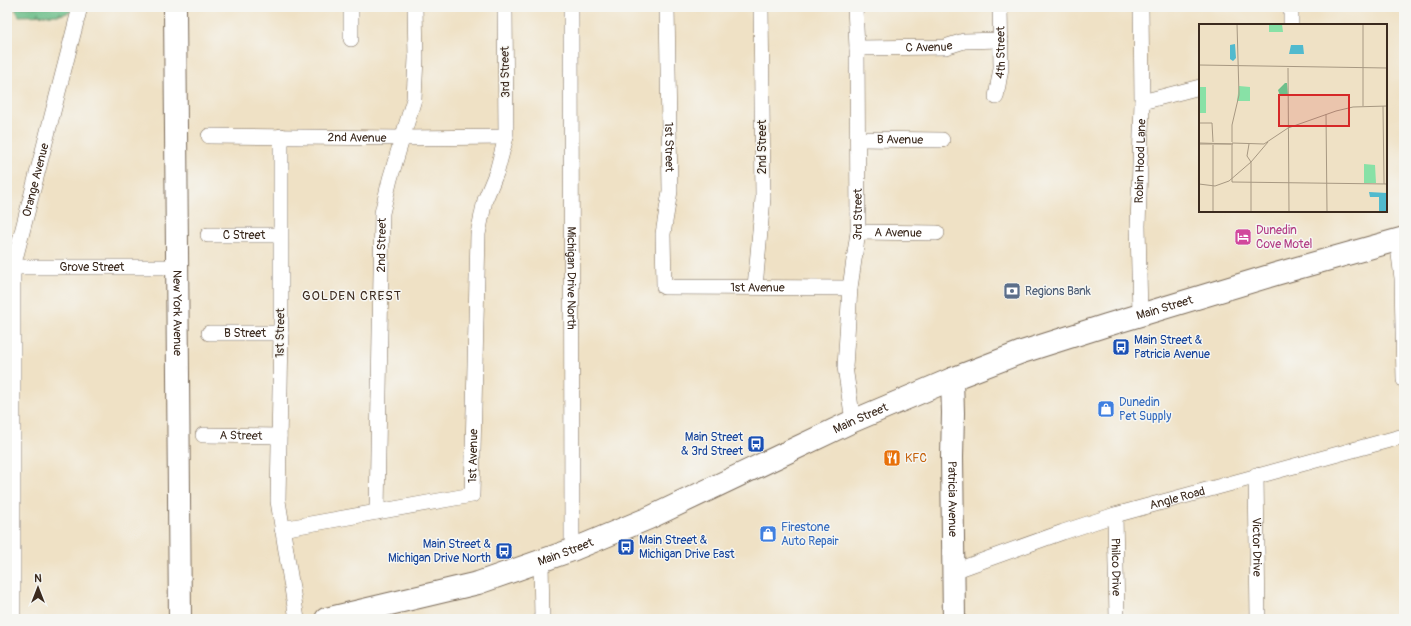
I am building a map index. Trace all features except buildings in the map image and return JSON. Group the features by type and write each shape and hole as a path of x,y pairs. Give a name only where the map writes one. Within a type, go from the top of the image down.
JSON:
{"main road":[{"name":"New York Avenue","path":"175,7 180,619"},
{"name":"Main Street","path":"326,619 371,614 478,583 572,550 649,518 853,421 952,379 1037,347 1140,315 1400,239"},
{"name":"Patricia Avenue","path":"952,379 954,619"}],"street":[{"name":"Orange Avenue","path":"13,619 10,267 80,7"},
{"path":"351,7 351,39"},
{"name":"2nd Street","path":"377,512 382,213 390,179 414,99 416,58 415,7"},
{"name":"3rd Street","path":"505,7 506,137"},
{"name":"Michigan Drive North","path":"572,7 572,550"},
{"name":"1st Street","path":"664,287 663,234 670,191 667,7"},
{"name":"2nd Street","path":"755,287 763,198 762,7"},
{"name":"3rd Street","path":"853,421 845,367 850,288 858,232 857,48 855,7"},
{"name":"4th Street","path":"996,97 1001,68 1000,7"},
{"name":"Robin Hood Lane","path":"1140,315 1138,226 1142,102 1141,7"},
{"path":"1291,7 1291,24"},
{"name":"C Avenue","path":"857,48 945,47 964,41 1001,40"},
{"path":"1142,102 1199,87"},
{"name":"2nd Avenue","path":"209,136 402,138 506,137"},
{"name":"1st Street","path":"281,136 281,333 278,501 282,529"},
{"name":"1st Avenue","path":"282,529 472,495 478,234 485,200 497,171 506,137"},
{"name":"B Avenue","path":"858,139 942,140"},
{"name":"A Avenue","path":"858,232 937,233"},
{"name":"C Street","path":"208,234 280,234"},
{"path":"1400,239 1404,380"},
{"name":"Grove Street","path":"10,267 177,267"},
{"name":"1st Avenue","path":"664,287 850,288"},
{"name":"B Street","path":"209,333 281,333"},
{"name":"A Street","path":"203,435 279,436"},
{"name":"Angle Road","path":"954,571 1116,515 1256,475 1404,436"},
{"name":"Victor Drive","path":"1256,475 1258,619"},
{"name":"Philco Drive","path":"1116,515 1117,619"},
{"path":"282,529 297,619"},
{"path":"541,561 542,619"}],"green space":[{"path":"14,7 73,7 71,12 60,15 19,16"}],"place":[{"name":"Dunedin Cove Motel","path":"1243,237"},
{"name":"Regions Bank","path":"1012,291"},
{"name":"Main Street & Patricia Avenue","path":"1121,347"},
{"name":"Dunedin Pet Supply","path":"1106,409"},
{"name":"Main Street & 3rd Street","path":"756,444"},
{"name":"KFC","path":"892,458"},
{"name":"Firestone Auto Repair","path":"768,534"},
{"name":"Main Street & Michigan Drive East","path":"626,547"},
{"name":"Main Street & Michigan Drive North","path":"504,551"}],"district":[{"name":"GOLDEN CREST","path":"352,295"}]}
